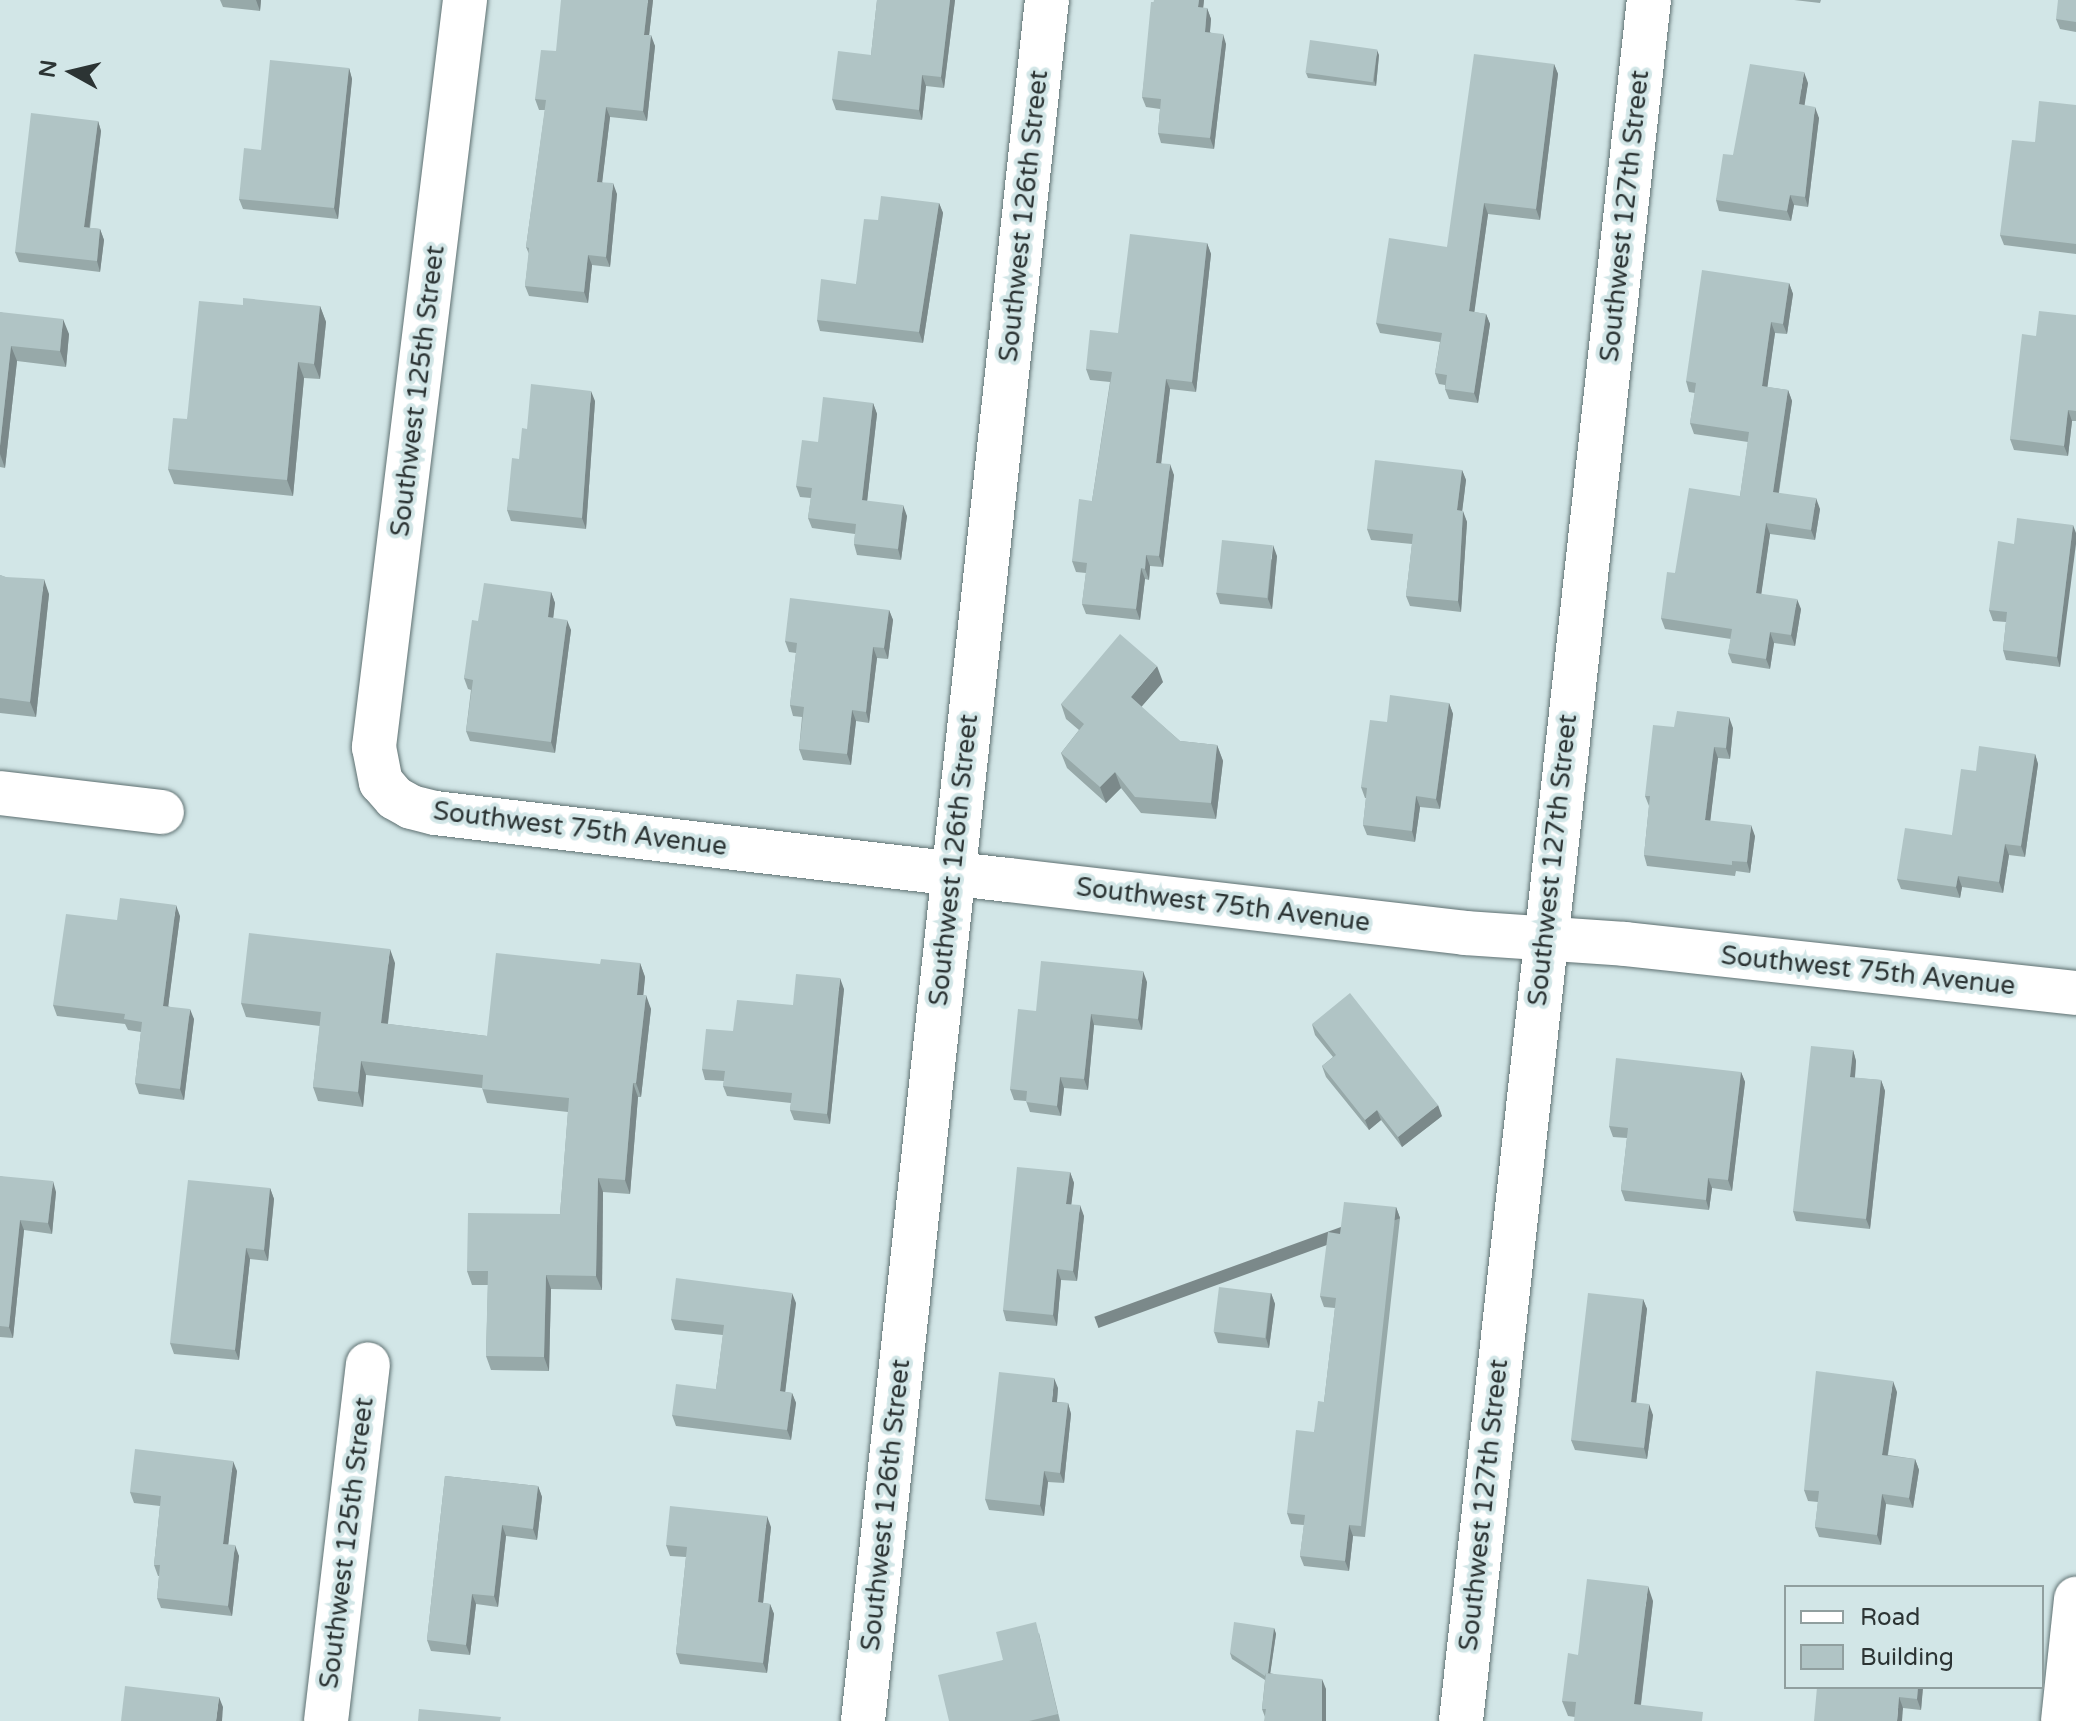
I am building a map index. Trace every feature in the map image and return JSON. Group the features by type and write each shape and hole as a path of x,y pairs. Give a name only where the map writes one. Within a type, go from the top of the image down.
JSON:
{"street":[{"name":"Southwest 125th Street","path":"381,782 374,747 465,0"},
{"name":"Southwest 126th Street","path":"863,1721 1047,0"},
{"name":"Southwest 127th Street","path":"1461,1721 1649,0"},
{"name":"Southwest 75th Avenue","path":"381,782 411,807 435,813 952,874 2076,993"},
{"path":"0,793 162,812"},
{"name":"Southwest 125th Street","path":"326,1721 368,1364"},
{"path":"2063,1721 2076,1599"}],"building":[{"path":"561,0 648,0 644,35 651,35 643,111 606,107 597,182 613,183 606,257 588,255 584,292 525,286 529,248 526,247 546,100 535,99 541,50 556,51"},
{"path":"877,0 950,0 941,77 922,75 919,110 832,99 838,51 871,55"},
{"path":"1199,0 1198,7 1207,8 1205,32 1223,34 1210,138 1158,133 1161,99 1142,97 1151,2"},
{"path":"2058,0 2076,0 2076,22 2056,19"},
{"path":"1310,40 1377,49 1373,82 1305,73"},
{"path":"1474,54 1554,64 1536,209 1484,203 1469,311 1486,314 1474,393 1445,389 1447,375 1435,373 1442,333 1376,323 1389,238 1447,247"},
{"path":"270,60 349,68 334,208 239,199 244,148 261,150"},
{"path":"1750,64 1804,72 1799,104 1815,107 1805,197 1790,195 1787,211 1716,200 1723,154 1733,155"},
{"path":"2039,101 2076,105 2076,244 2000,235 2012,140 2035,142"},
{"path":"31,113 98,121 84,227 100,229 97,261 15,252"},
{"path":"881,196 939,203 919,332 817,320 821,279 856,284 864,219 878,220"},
{"path":"1130,234 1207,243 1192,382 1166,379 1156,463 1170,464 1159,556 1146,555 1145,569 1141,568 1136,609 1082,604 1087,563 1072,561 1079,499 1092,501 1112,372 1086,369 1090,330 1118,333"},
{"path":"1702,270 1789,283 1783,324 1771,322 1762,386 1788,390 1773,492 1816,498 1811,530 1766,523 1756,593 1797,599 1791,635 1770,632 1766,659 1728,653 1732,629 1661,618 1667,572 1675,573 1689,488 1740,496 1749,432 1690,423 1696,383 1686,381"},
{"path":"243,298 320,306 314,364 298,362 287,480 168,469 173,418 187,419 199,301 243,305"},
{"path":"2039,311 2076,315 2076,411 2068,410 2064,446 2010,439 2022,334 2036,336"},
{"path":"0,312 63,319 60,351 11,346 0,446"},
{"path":"531,384 591,391 582,518 507,510 512,458 519,459 522,428 527,429"},
{"path":"823,397 873,403 862,500 903,505 898,549 854,544 856,524 808,518 812,488 796,486 802,440 818,442"},
{"path":"1375,460 1462,470 1457,510 1463,511 1458,601 1406,596 1413,534 1367,529"},
{"path":"2017,518 2073,525 2057,657 2003,650 2007,612 1989,610 1998,541 2014,544"},
{"path":"1222,540 1273,545 1267,598 1216,593"},
{"path":"0,575 44,579 30,702 0,698"},
{"path":"484,583 551,592 548,617 567,620 551,742 466,731 473,680 464,678 472,620 478,621"},
{"path":"790,598 889,610 884,648 873,647 866,712 852,710 847,754 799,749 804,707 790,705 797,643 785,641"},
{"path":"1120,634 1157,666 1131,697 1180,741 1217,745 1211,803 1135,797 1115,772 1100,787 1061,753 1084,724 1061,704"},
{"path":"1390,695 1449,703 1436,799 1416,796 1412,831 1363,825 1367,788 1361,787 1370,720 1387,722"},
{"path":"1677,711 1729,717 1726,748 1714,747 1705,820 1751,825 1747,862 1732,861 1732,865 1644,855 1650,796 1645,796 1653,725 1674,727"},
{"path":"1979,746 2035,754 2021,846 2005,844 1999,882 1958,876 1956,887 1897,879 1905,828 1952,835 1961,769 1976,771"},
{"path":"120,898 176,905 163,1006 190,1009 180,1089 135,1083 142,1022 124,1019 125,1014 53,1005 66,914 117,920"},
{"path":"249,933 390,949 381,1023 487,1036 496,953 600,964 601,959 640,963 637,995 646,995 636,1083 633,1083 625,1180 598,1178 596,1276 546,1275 544,1357 486,1356 488,1271 467,1271 468,1213 560,1214 569,1098 482,1089 483,1075 361,1061 358,1092 313,1087 321,1012 241,1003"},
{"path":"1041,961 1143,971 1138,1019 1091,1014 1084,1079 1060,1077 1057,1106 1026,1102 1027,1091 1010,1089 1018,1009 1036,1011"},
{"path":"796,974 840,978 827,1114 790,1110 792,1093 723,1086 725,1071 702,1069 706,1029 733,1031 737,1000 793,1005"},
{"path":"1350,993 1438,1105 1398,1137 1377,1110 1365,1120 1322,1066 1336,1055 1312,1024"},
{"path":"1811,1046 1853,1050 1850,1077 1881,1080 1866,1219 1793,1211"},
{"path":"1616,1058 1741,1072 1728,1180 1708,1178 1706,1200 1621,1190 1628,1128 1609,1126"},
{"path":"1017,1167 1070,1172 1066,1204 1080,1205 1073,1271 1057,1269 1053,1315 1003,1310"},
{"path":"0,1176 53,1181 48,1223 20,1220 9,1327 0,1326"},
{"path":"188,1180 270,1188 264,1250 246,1248 235,1350 170,1343"},
{"path":"1344,1202 1396,1207 1361,1526 1349,1525 1345,1561 1300,1556 1305,1515 1287,1513 1296,1430 1314,1432 1318,1401 1324,1402 1336,1298 1320,1296 1328,1232 1340,1234"},
{"path":"676,1278 792,1293 780,1391 792,1393 787,1430 672,1415 676,1384 716,1389 724,1325 671,1319"},
{"path":"1219,1287 1271,1293 1265,1338 1214,1332"},
{"path":"1588,1293 1643,1299 1631,1402 1649,1404 1644,1448 1571,1440"},
{"path":"1816,1371 1893,1381 1882,1455 1915,1459 1909,1498 1882,1494 1877,1535 1815,1527 1819,1491 1804,1490"},
{"path":"999,1372 1054,1378 1052,1402 1068,1403 1060,1473 1044,1471 1040,1505 985,1499"},
{"path":"135,1449 233,1461 223,1544 235,1545 228,1606 157,1598 160,1565 154,1565 161,1496 130,1492"},
{"path":"445,1476 538,1486 533,1529 502,1525 494,1596 472,1594 466,1645 427,1640"},
{"path":"670,1506 767,1516 758,1602 770,1604 763,1663 676,1653 687,1547 666,1545"},
{"path":"1587,1579 1648,1586 1634,1704 1703,1712 1702,1721 1574,1721 1576,1702 1562,1701 1568,1653 1578,1655"},
{"path":"1036,1622 1058,1714 1029,1721 949,1721 938,1675 1003,1660 996,1632"},
{"path":"1234,1622 1274,1628 1265,1676 1230,1653"},
{"path":"1266,1673 1322,1679 1322,1721 1264,1721 1266,1709 1262,1709"},
{"path":"125,1686 219,1697 216,1721 121,1721"},
{"path":"1817,1689 1918,1689 1917,1699 1899,1697 1897,1721 1814,1721"},
{"path":"419,1709 501,1717 500,1721 418,1721"}]}
